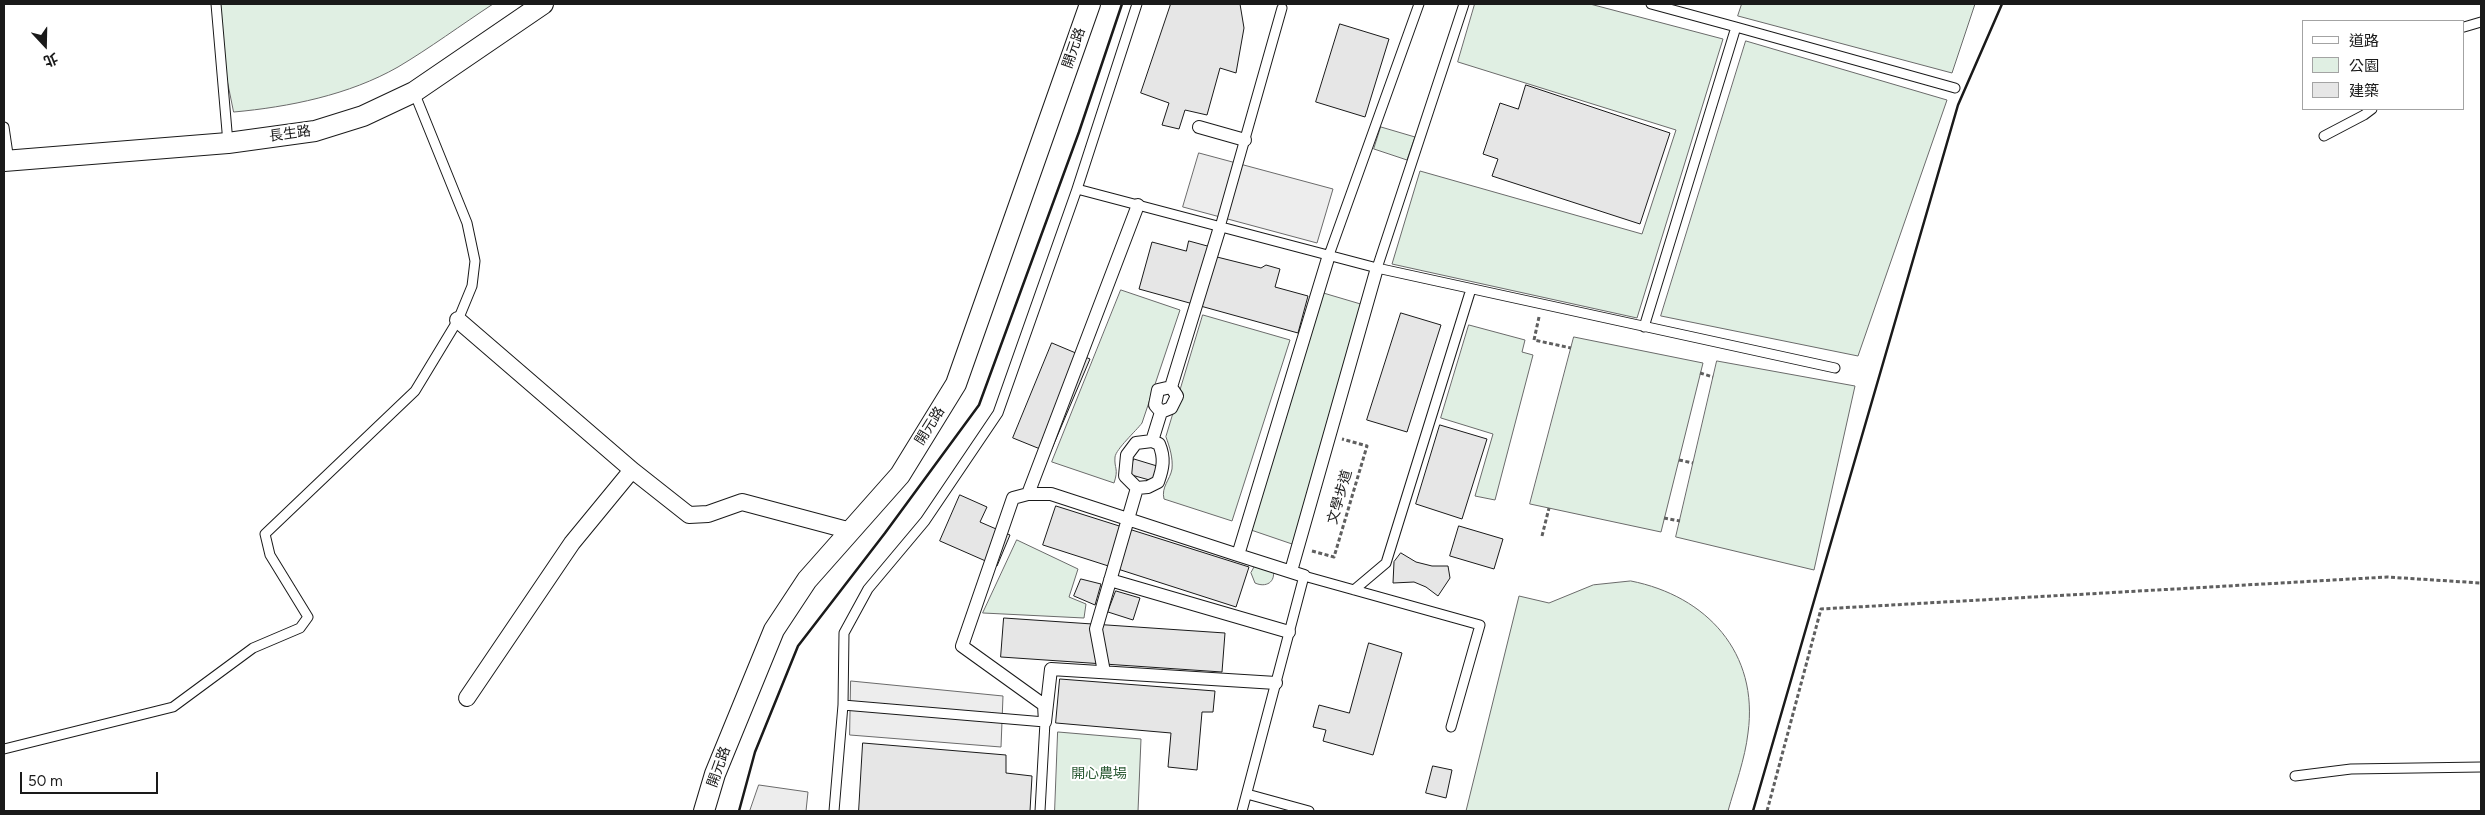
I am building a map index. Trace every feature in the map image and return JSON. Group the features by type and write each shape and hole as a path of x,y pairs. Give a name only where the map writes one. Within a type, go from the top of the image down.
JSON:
{"street":[{"name":"長生路","path":"6,161 228,143 315,131 363,116 414,92 543,4"},
{"name":"開元路","path":"704,811 715,774 774,630 807,580 900,475 956,384 1090,4"},
{"path":"1199,127 1244,140"},
{"path":"1028,494 1138,205"},
{"path":"1152,441 1161,412 1171,408 1177,396 1171,387 1220,227"},
{"path":"1238,555 1329,255"},
{"path":"1045,722 1044,706 962,646 1013,498 1028,494 1051,494 1297,574 1298,548 1377,268"},
{"path":"458,320 632,470 689,514 708,514 742,502 851,531"},
{"path":"1152,441 1159,444 1164,460 1160,476 1158,482 1148,487 1138,488 1125,476 1127,455 1136,444 1152,441"},
{"path":"467,698 572,544 632,470"},
{"path":"1104,672 1096,629 1138,488"},
{"path":"1110,580 1289,632"},
{"path":"1045,722 1051,669 1276,683"}],"lane":[{"path":"216,4 228,143"},
{"path":"834,811 843,705 844,633 868,589 925,521 998,413 1077,189 1137,4"},
{"path":"1329,255 1419,4"},
{"path":"1377,268 1464,4"},
{"path":"1651,4 1955,88"},
{"path":"1220,227 1282,8"},
{"path":"2465,26 2481,22"},
{"path":"1644,327 1736,27"},
{"path":"4,749 173,707 253,648 300,628 308,617 270,555 265,534 415,391 458,320 472,286 475,261 467,222 414,92"},
{"path":"2324,136 2371,110"},
{"path":"4,127 6,161"},
{"path":"1077,189 1377,268 1835,368"},
{"path":"1354,590 1386,563 1472,289"},
{"path":"1242,811 1289,632 1297,574 1480,625 1451,727"},
{"path":"843,705 1045,722 1040,811"},
{"path":"2295,776 2351,769 2481,767"},
{"path":"1247,794 1310,811"}],"path":[{"path":"1542,304 1534,340 1571,348"},
{"path":"1700,373 1713,377"},
{"name":"文學步道","path":"1298,548 1334,557 1367,446 1330,435"},
{"path":"1679,460 1693,464"},
{"path":"1542,536 1549,508"},
{"path":"1664,518 1680,521"},
{"path":"1767,811 1821,609 2387,577 2481,583"}],"green space":[{"path":"212,4 493,4 434,44 379,77 318,98 276,107 234,112"},
{"path":"1475,4 1590,4 1723,39 1637,318 1392,264 1420,171 1642,234 1676,130 1458,62"},
{"path":"1742,4 1975,4 1952,73 1738,16"},
{"path":"1746,41 1947,100 1858,356 1661,316"},
{"path":"1381,127 1415,137 1407,160 1374,149"},
{"path":"1121,290 1180,310 1142,423 1116,454 1114,483 1052,462"},
{"path":"1320,292 1364,305 1295,545 1251,530"},
{"path":"1203,315 1290,340 1232,521 1164,499 1163,495 1172,469 1171,453 1166,437"},
{"path":"1469,325 1525,340 1522,352 1533,355 1495,500 1475,496 1493,434 1441,418"},
{"path":"1574,337 1703,363 1661,532 1530,504"},
{"path":"1717,361 1855,386 1814,570 1676,537"},
{"path":"1017,540 1078,569 1069,597 1086,604 1084,618 983,613"},
{"path":"1255,566 1273,570 1272,581 1263,585 1255,583 1251,573"},
{"path":"1631,581 1658,589 1683,600 1704,615 1722,633 1736,654 1745,678 1749,704 1748,733 1742,763 1728,811 1466,811 1519,596 1549,603 1593,585"},
{"name":"開心農場","path":"1058,732 1141,739 1138,811 1055,811"}],"shaded area":[{"path":"1199,153 1333,189 1317,243 1183,207"},
{"path":"851,681 1003,696 1001,747 850,735"},
{"path":"759,785 808,792 806,811 750,811"}],"building":[{"path":"1171,4 1240,4 1244,28 1236,73 1220,68 1207,115 1185,110 1179,129 1162,125 1169,103 1141,93"},
{"path":"1340,24 1389,39 1365,117 1316,102"},
{"path":"1526,85 1670,133 1640,224 1492,176 1498,159 1483,154 1500,103 1518,109"},
{"path":"1189,241 1211,247 1217,257 1261,268 1266,265 1280,269 1275,287 1308,296 1298,333 1139,289 1152,242 1186,251"},
{"path":"1401,313 1441,325 1407,432 1367,420"},
{"path":"1052,343 1090,359 1050,453 1013,438"},
{"path":"1440,425 1487,439 1462,519 1416,504"},
{"path":"1134,459 1157,466 1153,481 1128,474"},
{"path":"960,495 987,507 980,522 1010,535 997,566 940,541"},
{"path":"1056,506 1249,567 1236,607 1043,545"},
{"path":"1459,526 1503,539 1494,569 1450,556"},
{"path":"1401,553 1416,562 1432,566 1448,566 1450,578 1438,596 1426,587 1414,582 1393,583 1394,562"},
{"path":"1081,579 1101,584 1095,605 1074,596"},
{"path":"1116,591 1140,598 1133,620 1108,612"},
{"path":"1004,618 1225,633 1222,672 1001,657"},
{"path":"1369,643 1402,653 1373,755 1323,741 1326,730 1313,727 1319,705 1349,713"},
{"path":"1060,679 1215,691 1213,712 1202,712 1197,770 1168,767 1171,733 1056,723"},
{"path":"863,743 1006,755 1006,773 1032,776 1030,811 859,811"},
{"path":"1433,766 1452,770 1446,798 1426,793"}],"wall":[{"path":"739,811 755,752 798,646 885,533 979,405 1079,132 1122,4"},
{"path":"1753,811 1958,105 2002,4"}]}
